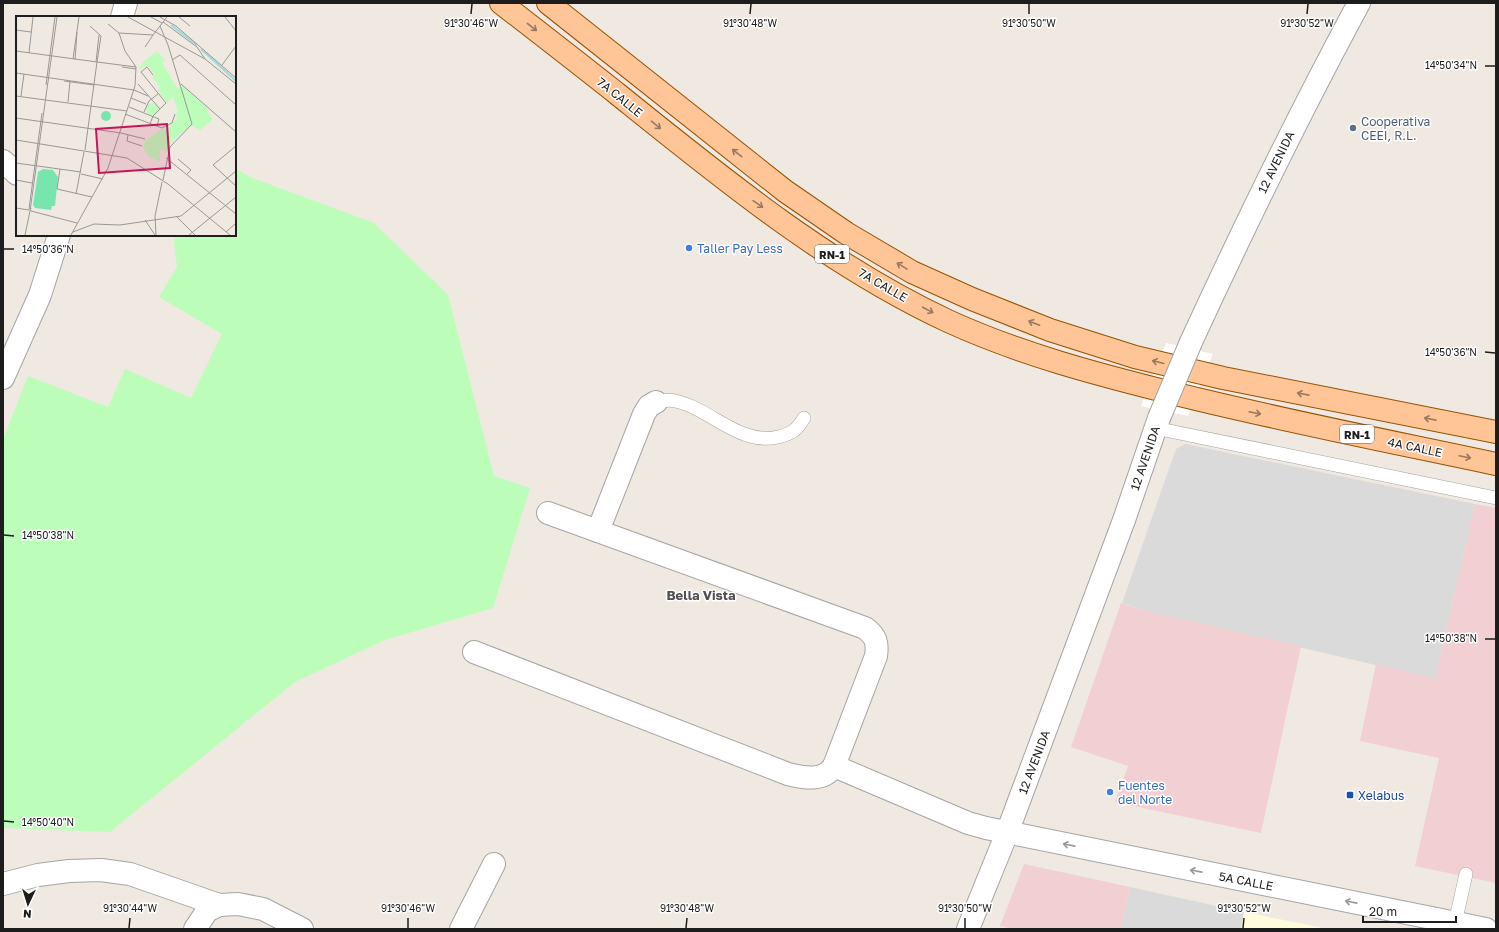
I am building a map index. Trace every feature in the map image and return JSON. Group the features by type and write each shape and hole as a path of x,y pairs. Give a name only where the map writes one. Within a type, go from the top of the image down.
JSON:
{"main road":[{"name":"7A CALLE","path":"501,3 725,181 811,241 889,290 948,321 1010,346 1122,381 1217,404"},
{"name":"RN-1","path":"548,3 785,191 846,232 912,272 972,299 1050,330 1135,357 1223,378 1496,432"},
{"name":"4A CALLE","path":"1217,404 1496,464"}],"street":[{"path":"122,16 126,3"},
{"name":"12 AVENIDA","path":"968,929 1007,833 1124,520 1157,423 1191,342 1272,170 1310,94 1359,3"},
{"path":"3,161 16,173"},
{"path":"3,378 40,295 59,236"},
{"path":"598,531 644,414 649,406 656,402"},
{"path":"474,652 788,774 803,778 815,777 826,774 834,766 876,656 876,640 873,633 865,628 548,513"},
{"name":"5A CALLE","path":"834,766 968,823 1007,833 1486,929"},
{"path":"462,929 494,864"},
{"path":"3,884 38,875 69,871 101,870 130,874 219,905 250,905 262,909 302,929"},
{"path":"195,929 207,911 219,905"}],"lane":[{"path":"656,402 674,400 686,404 736,430 757,438 772,439 787,435 794,432 804,418"},
{"path":"1157,423 1496,498"},
{"path":"1455,923 1466,874"}],"shaded area":[{"path":"1185,444 1475,504 1435,679 1145,611 1122,603 1176,449"},
{"path":"1475,504 1496,508 1496,883 1415,866 1439,758 1360,741 1376,664 1435,679"},
{"path":"1121,603 1145,611 1301,646 1261,833 1115,802 1128,766 1071,747"},
{"path":"1024,864 1130,887 1121,929 1013,929 1000,926"},
{"path":"1130,887 1244,912 1241,929 1121,929"},
{"path":"1244,912 1328,929 1241,929"}],"green space":[{"path":"236,169 250,177 374,223 448,295 494,476 530,488 493,608 385,640 295,682 110,832 3,828 3,440 28,376 108,407 125,369 191,398 222,334 159,297 177,267 174,242 176,236 236,236"}],"pier":[{"path":"1166,343 1213,354 1188,416 1141,406"}],"place":[{"name":"Cooperativa CEEI, R.L.","path":"1353,128"},
{"name":"Taller Pay Less","path":"689,248"},
{"name":"Fuentes del Norte","path":"1110,792"},
{"name":"Xelabus","path":"1350,795"}],"district":[{"name":"Bella Vista","path":"701,595"}]}
